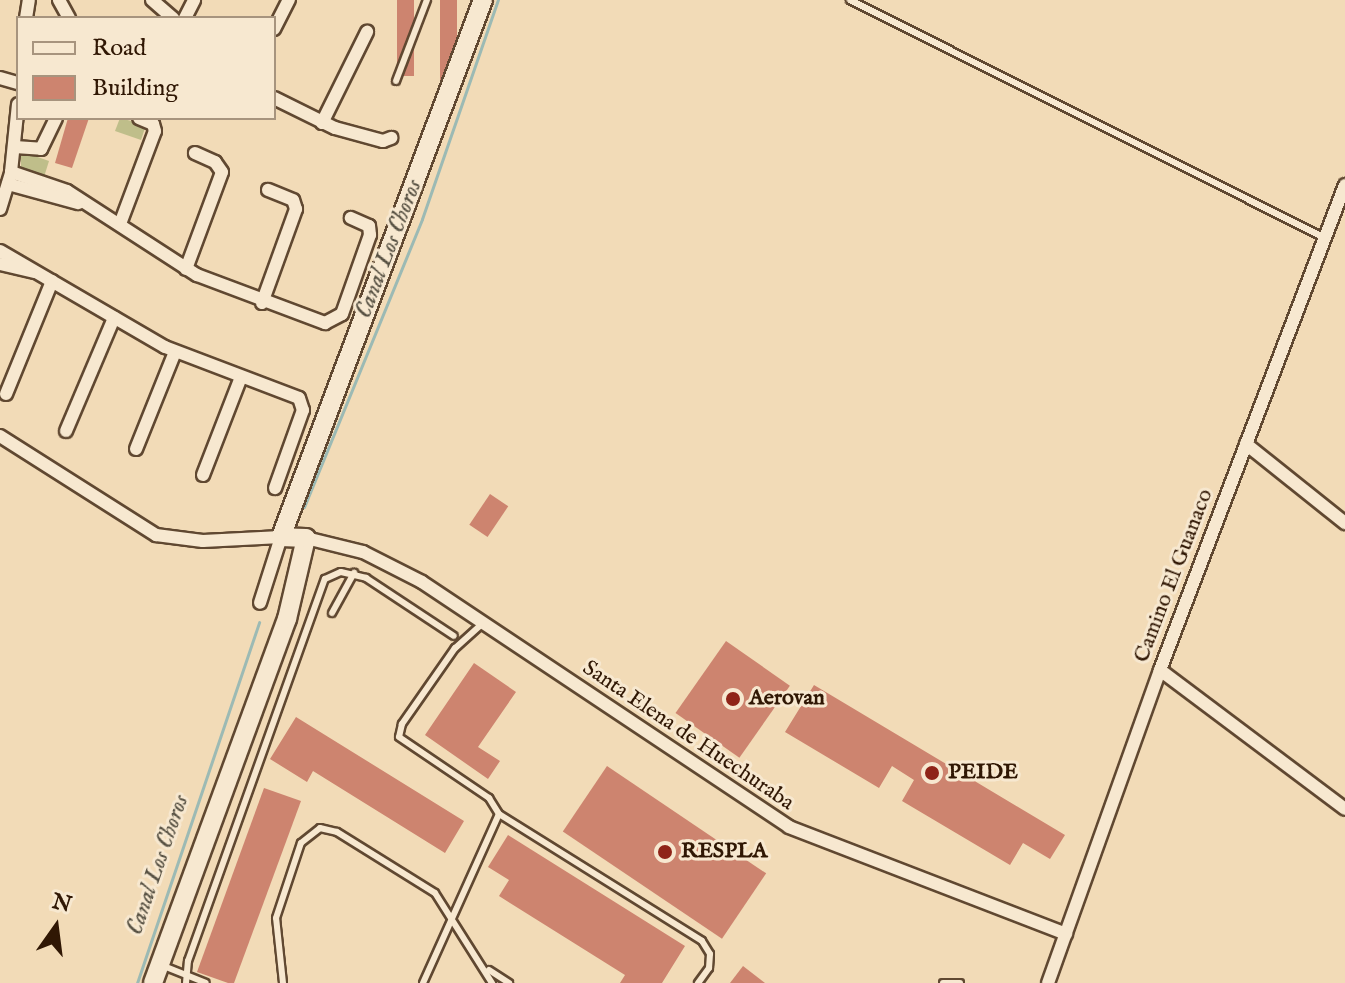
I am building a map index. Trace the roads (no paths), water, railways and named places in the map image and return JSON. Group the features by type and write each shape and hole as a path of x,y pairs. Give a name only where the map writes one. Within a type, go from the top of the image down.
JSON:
{"street":[{"path":"152,0 171,16"},
{"path":"276,25 289,0"},
{"path":"260,603 281,537 483,0"},
{"path":"322,123 367,32"},
{"path":"276,99 322,123 383,141 391,138"},
{"path":"0,209 15,147 17,120"},
{"path":"15,147 41,149 55,120"},
{"path":"120,224 155,131 153,124 144,120"},
{"path":"186,269 222,172 215,162 195,153"},
{"path":"9,178 58,186 186,269 262,303 325,323 337,320 371,232 351,218"},
{"name":"Camino El Guanaco","path":"1048,983 1160,670 1345,185"},
{"path":"262,303 296,209 293,200 268,190"},
{"path":"0,251 175,352 299,398 304,406 275,488"},
{"path":"0,264 37,273"},
{"path":"6,394 52,281"},
{"path":"66,431 114,318"},
{"path":"136,449 175,352"},
{"path":"203,475 241,377"},
{"path":"0,436 156,535 203,541 306,538 287,619 153,983"},
{"path":"1246,444 1345,523"},
{"name":"Santa Elena de Huechuraba","path":"306,538 335,542 392,564 789,827 1066,934"},
{"path":"1160,670 1345,809"}],"lane":[{"path":"396,81 427,0"},
{"path":"850,0 1325,238"},
{"path":"187,979 318,591 332,574 354,573 444,627 454,636 455,648"},
{"path":"332,613 354,573"},
{"path":"454,636 482,622"},
{"path":"482,622 455,648 418,702 399,737 489,798 499,814 702,941 710,954 709,968 698,983"},
{"path":"423,983 499,814"},
{"path":"283,983 276,918 301,843 312,831 339,833 435,893 487,969 492,983"},
{"path":"160,964 187,979 206,983"},
{"path":"487,969 509,983"},
{"path":"943,983 960,983"}],"waterway":[{"name":"Canal Los Choros","path":"304,507 422,219 498,0"},
{"name":"Canal Los Choros","path":"137,983 259,622"}],"place":[{"name":"Aerovan","path":"733,699"},
{"name":"PEIDE","path":"932,773"},
{"name":"RESPLA","path":"665,852"}]}
